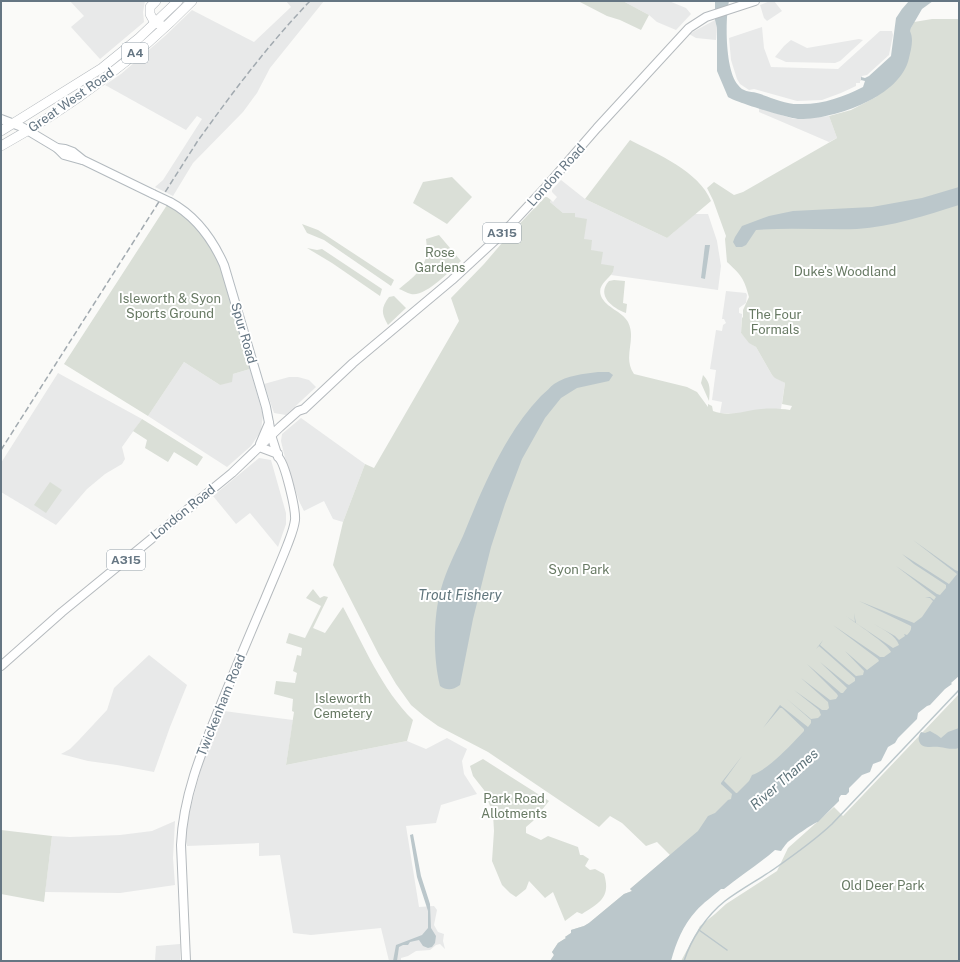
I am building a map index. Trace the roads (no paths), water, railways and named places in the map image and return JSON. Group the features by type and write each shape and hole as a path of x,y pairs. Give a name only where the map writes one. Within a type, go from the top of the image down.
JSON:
{"highway":[{"path":"156,1 152,4 149,10 155,23 163,23 174,18"},
{"name":"Great West Road","path":"1,132 95,73 126,49 178,1"},
{"name":"Great West Road","path":"1,146 75,100 114,71 192,1"},
{"name":"A4","path":"14,124 32,120 54,108 75,100"},
{"name":"A4","path":"1,138 14,132 29,130"}],"main road":[{"name":"London Road","path":"1,666 62,612 259,449 298,411 304,409 353,363 452,280 504,232 597,128 690,28 700,20 711,15 755,1"},
{"name":"Spur Road","path":"1,119 29,130 57,148 64,155 83,160 170,202 186,211 204,230 216,247 224,265 274,436"},
{"path":"269,420 259,449 279,456"},
{"name":"Twickenham Road","path":"186,961 181,845 184,811 199,758 280,563 295,522 294,505 274,436"}],"water":[{"path":"715,1 729,1 727,20 728,57 734,78 738,85 746,91 757,93 783,102 807,104 832,100 863,87 865,81 861,80 861,77 865,78 869,76 891,56 896,18 902,9 909,1 933,1 922,9 911,28 912,44 909,58 903,72 893,84 880,95 864,104 829,115 798,119 762,110 728,97 717,71 717,28 715,20"},
{"path":"959,187 959,205 896,223 857,229 756,230 746,245 736,247 733,242 742,226 769,216 793,211 872,207 922,198"},
{"path":"705,245 710,245 705,279 701,278"},
{"name":"Trout Fishery","path":"598,372 609,372 613,375 609,381 577,388 561,398 545,418 522,459 491,547 473,619 460,685 455,688 445,689 440,686 436,663 435,625 438,600 448,569 487,480 516,427 528,411 552,385 570,377"},
{"name":"River Thames","path":"913,540 955,570 958,571 959,569 959,676 930,705 918,713 917,719 895,743 888,747 881,761 873,764 870,772 862,775 849,788 849,792 846,795 841,795 839,801 818,822 793,838 781,851 775,850 705,902 691,916 684,928 671,961 550,961 554,955 552,952 558,943 571,933 571,930 589,923 624,894 632,891 630,889 698,831 708,816 715,813 728,800 731,799 732,794 721,783 742,756 724,781 736,793 749,781 752,775 765,768 804,731 804,729 782,708 780,708 763,728 780,705 808,727 811,720 787,699 811,719 818,718 821,715 819,710 794,690 822,710 827,710 829,708 828,702 801,678 830,700 836,699 838,696 837,694 807,664 841,693 843,693 847,688 820,662 847,684 849,685 855,681 855,678 819,646 816,649 823,640 820,645 856,676 863,675 864,671 845,651 867,670 879,661 833,625 880,657 884,657 891,652 878,639 846,616 855,622 854,613 856,623 893,648 899,645 895,638 887,631 895,636 899,640 905,636 904,634 907,635 909,633 911,626 859,601 914,623 922,617 933,601 930,598 925,598 930,597 934,600 936,597 896,566 937,594 940,595 946,588 946,585 914,564 902,554 949,584 957,574"},
{"path":"959,728 959,748 952,749 925,747 920,744 919,736 921,732 925,733 930,731 941,738 948,732"},
{"path":"413,834 421,876 430,904 431,928 436,936 435,943 432,947 428,948 423,946 419,940 410,942 408,945 403,945 399,947 397,961 393,961 396,945 422,935 428,928 428,911 417,877 410,835"}],"waterway":[{"path":"684,961 700,928 718,907 811,842 832,824 959,690"},
{"path":"699,930 727,950"}],"railway":[{"path":"1,450 197,142 251,70 310,1"}],"park label":[{"name":"Rose Gardens","path":"440,260"},
{"name":"Duke's Woodland","path":"845,271"},
{"name":"Isleworth & Syon Sports Ground","path":"170,306"},
{"name":"The Four Formals","path":"775,322"},
{"name":"Syon Park","path":"579,569"},
{"name":"Isleworth Cemetery","path":"343,706"},
{"name":"Park Road Allotments","path":"514,806"},
{"name":"Old Deer Park","path":"883,885"}]}
